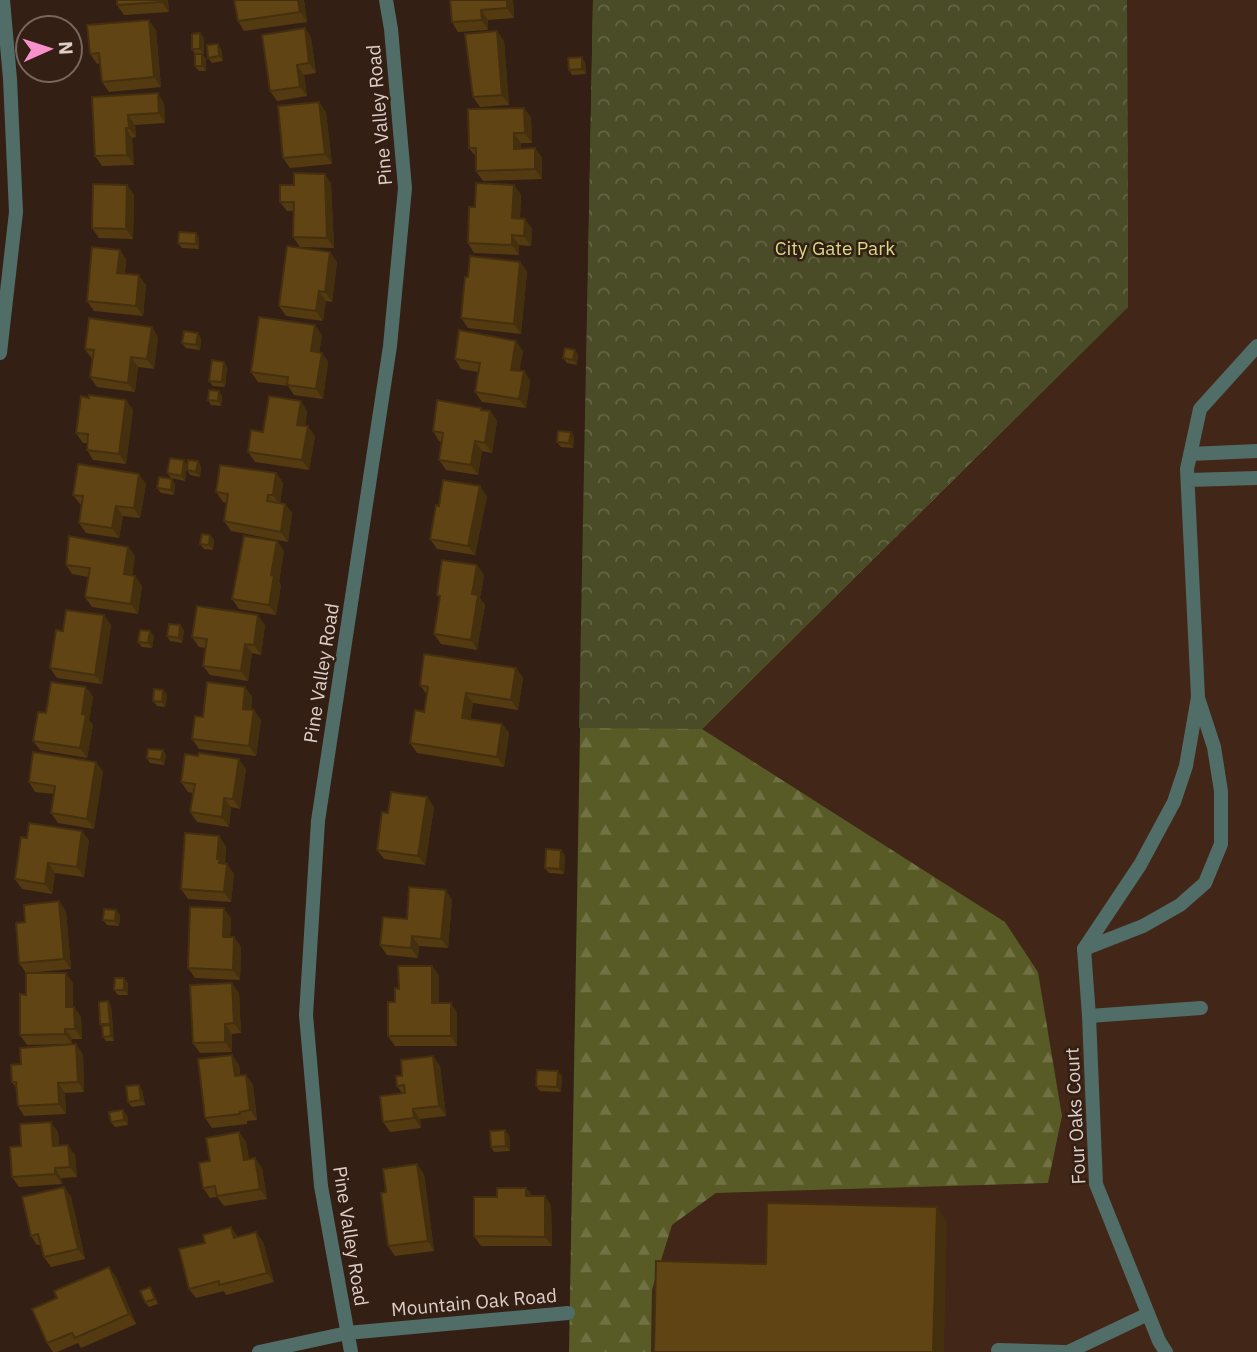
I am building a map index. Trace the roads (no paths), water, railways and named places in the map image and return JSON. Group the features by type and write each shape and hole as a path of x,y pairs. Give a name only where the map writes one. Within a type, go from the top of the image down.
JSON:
{"street":[{"path":"0,353 16,212 10,79 3,0"},
{"name":"Pine Valley Road","path":"351,1352 321,1186 306,1015 318,821 390,346 405,188 386,0"},
{"path":"1084,949 1140,865 1174,802 1186,766 1198,697 1187,469 1200,409 1257,346"},
{"path":"1190,454 1257,451"},
{"path":"1188,480 1257,478"},
{"path":"1084,949 1143,926 1180,905 1205,883 1221,844 1221,791 1214,747 1198,697"},
{"name":"Four Oaks Court","path":"1084,949 1096,1184 1166,1352"},
{"path":"1089,1016 1201,1008"},
{"name":"Mountain Oak Road","path":"259,1352 347,1332 568,1313"},
{"path":"998,1350 1066,1352 1148,1314"}],"park label":[{"name":"City Gate Park","path":"835,248"}]}
